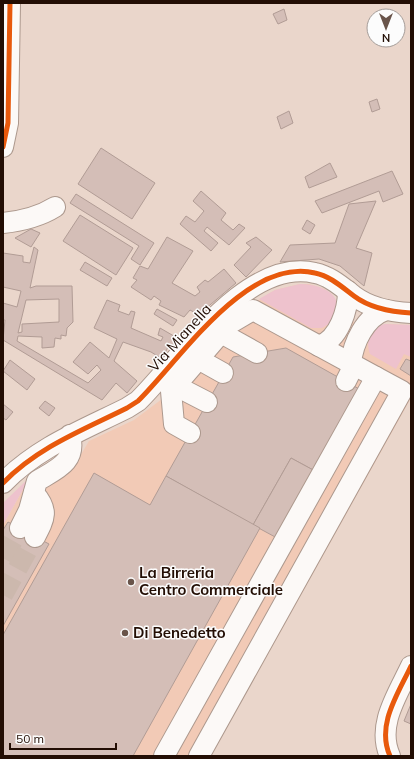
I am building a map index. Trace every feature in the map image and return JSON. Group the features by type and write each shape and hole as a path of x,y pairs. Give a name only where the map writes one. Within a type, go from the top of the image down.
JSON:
{"street":[{"path":"3,147 8,123 10,3"},
{"path":"3,223 36,217 55,206"},
{"name":"Via Mianella","path":"3,483 31,458 70,435 127,408 138,401 166,372 210,320 253,288 284,274 306,272 326,277 364,302 386,310 411,313"},
{"path":"319,346 325,344 333,336 348,302 348,291"},
{"path":"190,433 174,424 171,391 229,324 253,310 319,346 350,370 376,377 402,392 199,756"},
{"path":"350,370 353,349 372,317 386,310"},
{"path":"221,333 257,353"},
{"path":"198,359 223,373"},
{"path":"164,756 376,377"},
{"path":"176,386 207,402"},
{"path":"27,532 29,510 34,493 34,486 37,481 60,467 70,457 72,444 70,435"},
{"path":"390,756 384,738 385,726 411,666"}],"shaded area":[{"name":"La Birreria Centro Commerciale","path":"300,284 309,284 325,289 335,299 337,305 369,337 385,324 411,325 411,398 211,756 3,756 3,525 30,477 74,466 89,441 134,420 166,396 254,303 275,290"},
{"path":"300,284 323,288 332,295 337,304 332,322 322,328 311,328 259,299 275,290"},
{"path":"385,324 411,325 411,357 404,354 396,369 370,354 368,344 370,335 376,328"},
{"path":"30,477 3,525 3,503"}],"building":[{"path":"284,9 287,20 278,24 273,14"},
{"path":"377,99 380,109 372,112 369,102"},
{"path":"289,111 293,123 281,129 277,117"},
{"path":"101,148 155,183 132,219 78,184"},
{"path":"330,163 337,177 309,188 305,177"},
{"path":"392,171 403,194 383,202 379,191 322,213 315,201"},
{"path":"201,191 226,213 221,220 233,230 239,224 245,228 229,245 207,227 204,231 218,243 211,251 180,224 186,216 195,222 204,211 193,201"},
{"path":"76,194 154,243 140,265 131,259 139,246 70,203"},
{"path":"376,201 356,248 372,253 364,286 340,266 319,259 280,262 290,245 335,243 349,204"},
{"path":"80,215 133,248 116,275 63,241"},
{"path":"307,220 315,225 310,234 302,229"},
{"path":"31,229 40,233 31,247 15,238"},
{"path":"167,237 193,251 172,283 195,296 200,292 197,287 205,280 208,282 224,269 236,283 204,310 201,316 190,310 184,317 159,305 161,301 154,296 151,300 131,287 137,280 133,278 140,266 148,269"},
{"path":"256,237 272,250 246,277 234,265 251,247 246,243"},
{"path":"34,247 38,250 30,288 36,286 72,286 73,322 67,328 66,336 61,335 61,339 55,338 54,347 42,348 42,337 18,336 17,341 88,383 101,370 97,365 88,374 73,362 90,342 109,358 117,339 94,328 107,300 120,305 118,311 129,315 131,311 135,312 131,328 161,341 163,337 158,335 160,328 179,339 174,345 169,345 165,353 167,354 164,360 151,352 123,342 114,361 137,381 127,393 116,383 102,400 3,340 5,320 3,320 3,303 17,307 21,291 3,287 3,253 23,256 23,262 30,263","holes":["59,299 59,322 22,324 22,332 18,333 26,300"]},
{"path":"85,262 112,278 107,286 80,270"},
{"path":"157,309 177,320 173,326 154,314"},
{"path":"286,348 361,390 315,471 291,458 253,525 166,476 233,357"},
{"path":"406,359 411,361 411,376 400,369"},
{"path":"10,360 35,379 27,390 3,371"},
{"path":"45,401 55,408 49,416 39,408"},
{"path":"3,404 13,412 6,420 3,418"},
{"path":"291,458 315,471 277,538 253,525"},
{"name":"La Birreria Centro Commerciale","path":"94,473 150,505 166,476 260,528 133,756 3,756 3,635"},
{"path":"8,522 49,544 3,626 3,530"},
{"path":"411,704 411,724 404,721"}],"tunnel":[{"path":"3,558 20,528"},
{"path":"3,595 35,537"}],"cycle path":[{"path":"3,147 8,123 10,3"},
{"path":"3,483 17,470 46,449 138,401 194,338 216,316 240,296 264,280 289,272 320,274 331,279 367,304 396,312 411,313"},
{"path":"390,756 386,744 387,721 390,710 411,666"}],"place":[{"name":"La Birreria Centro Commerciale","path":"131,582"},
{"name":"Di Benedetto","path":"125,633"}]}
